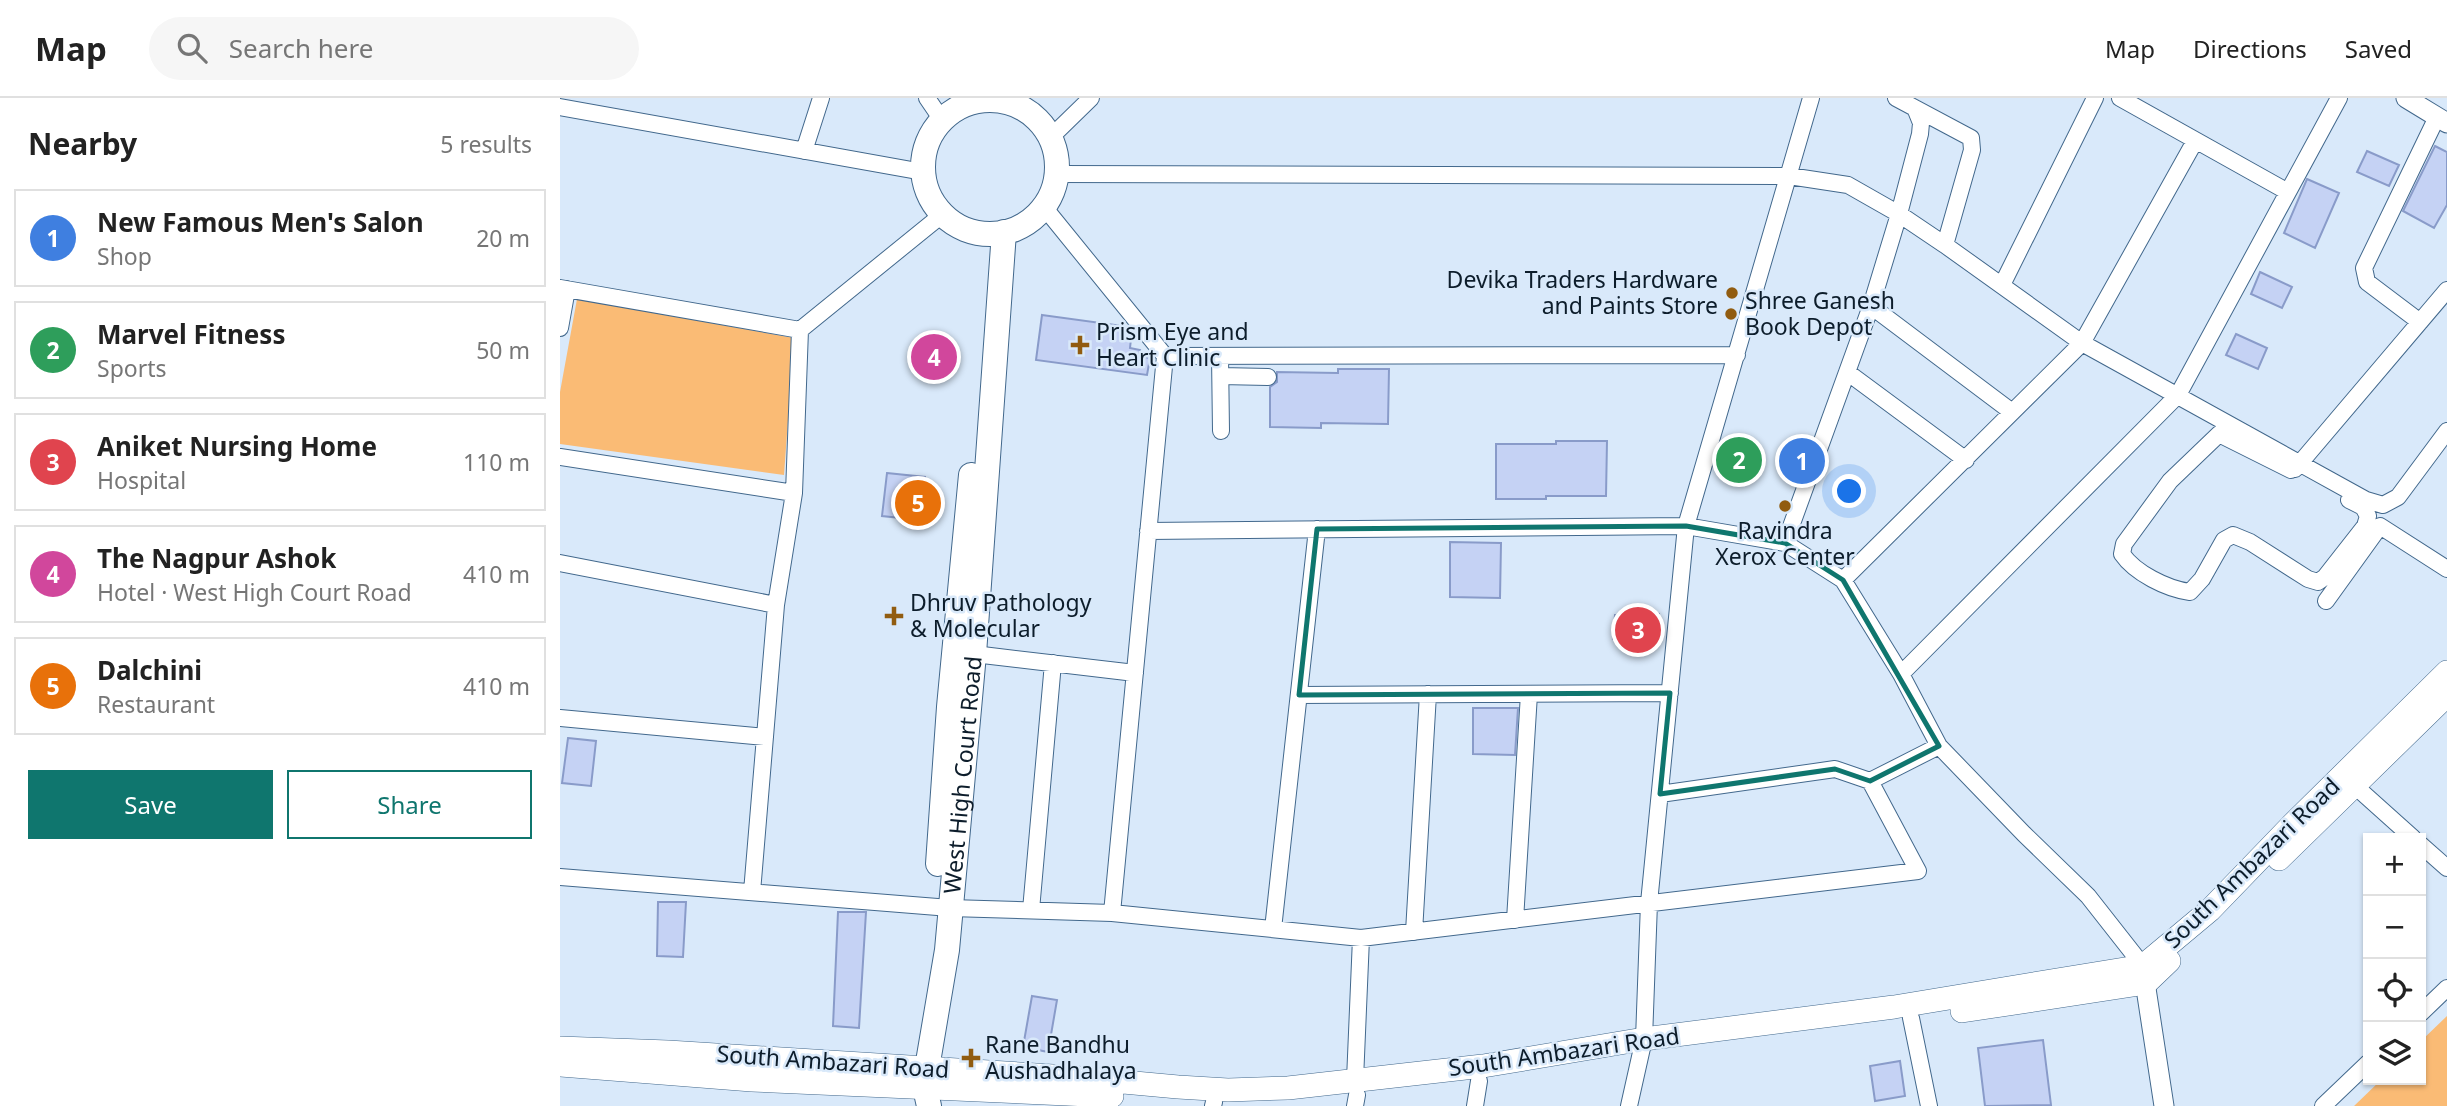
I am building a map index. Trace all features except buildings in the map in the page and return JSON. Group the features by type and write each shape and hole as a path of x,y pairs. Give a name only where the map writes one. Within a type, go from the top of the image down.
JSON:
{"main road":[{"path":"1007,100 1035,118 1050,138 1056,155 1057,174 1053,191 1033,218 1020,227 996,233 972,231 956,225 943,214 933,202 923,172 924,153 930,135 942,120 958,107 978,101 1007,100"},
{"path":"942,907 949,707 986,305 996,233"},
{"name":"West High Court Road","path":"919,1085 947,950 942,907 974,654 996,233"},
{"name":"South Ambazari Road","path":"560,1065 752,1080 1227,1090 1288,1088 1356,1093 1479,1081 1642,1047 1894,1007 2144,974 2447,672"},
{"name":"South Ambazari Road","path":"560,1048 668,1052 919,1085 1214,1104 1306,1101 1483,1066 1911,1018 2144,974 2445,702"}],"street":[{"path":"804,151 821,98"},
{"path":"927,98 942,120"},
{"path":"1050,138 1091,98"},
{"path":"1629,1106 1642,1047 1649,903 1686,526 1811,98"},
{"path":"1896,98 1970,138 1972,150 1945,245"},
{"path":"2002,285 2095,98"},
{"path":"2120,98 2288,192"},
{"path":"1901,674 2178,395 2339,98"},
{"path":"2406,98 2442,120 2364,268 2367,282 2420,322"},
{"path":"560,107 923,172"},
{"path":"1785,543 1871,306 1899,214 1920,134 1921,123 1915,108"},
{"path":"1843,580 2082,343 2195,141"},
{"path":"1057,174 1789,176 1848,185 1899,214 1945,245 2082,343 2178,395 2232,433 2366,500 2384,505 2398,497 2447,431"},
{"path":"1044,206 1165,356 1112,913"},
{"path":"752,892 776,605 794,493 800,330 943,214"},
{"path":"560,328 563,288 800,330"},
{"path":"2447,290 2420,322 2296,467 2368,382 2447,290"},
{"path":"1871,306 2012,412"},
{"path":"1165,356 1737,355"},
{"path":"1220,356 1221,431"},
{"path":"1847,372 1966,460"},
{"path":"1221,376 1268,377"},
{"path":"2232,433 2219,434 2170,481 2124,544 2122,554 2130,565 2178,590 2190,592 2202,579 2224,540 2234,535 2250,542 2308,579 2318,582 2325,577 2365,526 2368,516 2363,507 2296,467"},
{"path":"560,457 794,493"},
{"path":"1148,531 1686,526 1785,543 1843,580 1901,674 1939,746 2024,834 2088,895 2144,974 2164,1106"},
{"path":"2326,601 2380,526 2447,569"},
{"path":"1273,929 1317,529"},
{"path":"560,563 776,605"},
{"path":"974,654 1135,673"},
{"path":"1031,910 1052,663"},
{"path":"1299,695 1670,693"},
{"path":"1414,932 1428,694"},
{"path":"1515,920 1529,694"},
{"path":"560,718 765,737"},
{"path":"1870,781 1939,746"},
{"path":"560,877 942,907 1112,913 1362,938 1918,871 1870,781 1835,769 1660,794"},
{"path":"2355,786 2407,833"},
{"path":"2426,849 2447,868"},
{"path":"1356,1093 1362,938"},
{"path":"2426,1008 2447,988"},
{"path":"1911,1018 1929,1106"},
{"path":"2323,1106 2363,1068"},
{"path":"1475,1106 1479,1081"}],"highlighted area":[{"path":"1686,526 1785,543 1843,580 1939,746 1870,781 1835,769 1660,794 1670,693 1299,695 1317,529"}],"shaded area":[{"path":"577,299 794,338 784,475 560,444 560,392"},
{"path":"2447,1016 2447,1106 2354,1106 2376,1085 2426,1085 2426,1036"}],"place":[{"name":"Devika Traders Hardware and Paints Store","path":"1732,293"},
{"name":"Shree Ganesh Book Depot","path":"1731,314"},
{"name":"Prism Eye and Heart Clinic","path":"1080,345"},
{"name":"The Nagpur Ashok","path":"934,357"},
{"name":"Marvel Fitness","path":"1739,460"},
{"name":"New Famous Men's Salon","path":"1802,461"},
{"name":"Dalchini","path":"918,503"},
{"name":"Ravindra Xerox Center","path":"1785,506"},
{"name":"Dhruv Pathology & Molecular","path":"894,616"},
{"name":"Aniket Nursing Home","path":"1638,630"},
{"name":"Rane Bandhu Aushadhalaya","path":"971,1058"}]}
